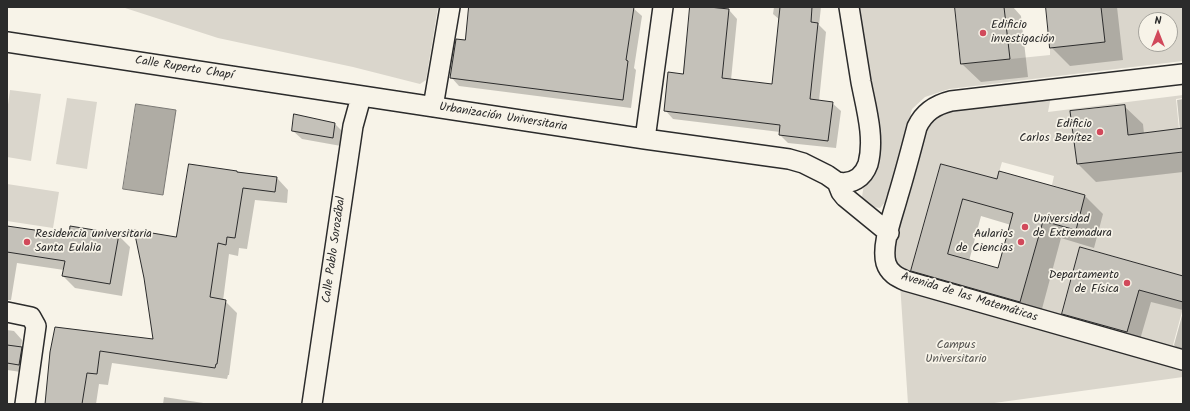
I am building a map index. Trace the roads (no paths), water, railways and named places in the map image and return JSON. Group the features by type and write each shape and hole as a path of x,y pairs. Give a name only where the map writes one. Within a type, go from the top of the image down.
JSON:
{"street":[{"path":"433,107 450,7"},
{"path":"645,139 663,7"},
{"path":"837,182 845,184 860,178 868,164 870,151 869,127 849,7"},
{"name":"Calle Ruperto Chapí","path":"7,42 361,96"},
{"name":"Avenida de las Matemáticas","path":"1183,74 951,101 939,104 921,119 917,127 888,232 885,255 891,272 906,281 1183,360"},
{"name":"Urbanización Universitaria","path":"361,96 789,159 815,168 837,182 845,197 888,232"},
{"name":"Calle Pablo Sorozábal","path":"312,404 353,126 361,96"},
{"path":"7,312 31,317 36,326 25,404"}],"place":[{"name":"Edificio investigación","path":"983,33"},
{"name":"Edificio Carlos Benítez","path":"1100,132"},
{"name":"Universidad de Extremadura","path":"1025,227"},
{"name":"Residencia universitaria Santa Eulalia","path":"27,242"},
{"name":"Aularios de Ciencias","path":"1021,242"},
{"name":"Departamento de Física","path":"1127,283"}],"park label":[{"name":"Campus Universitario","path":"956,353"}]}
